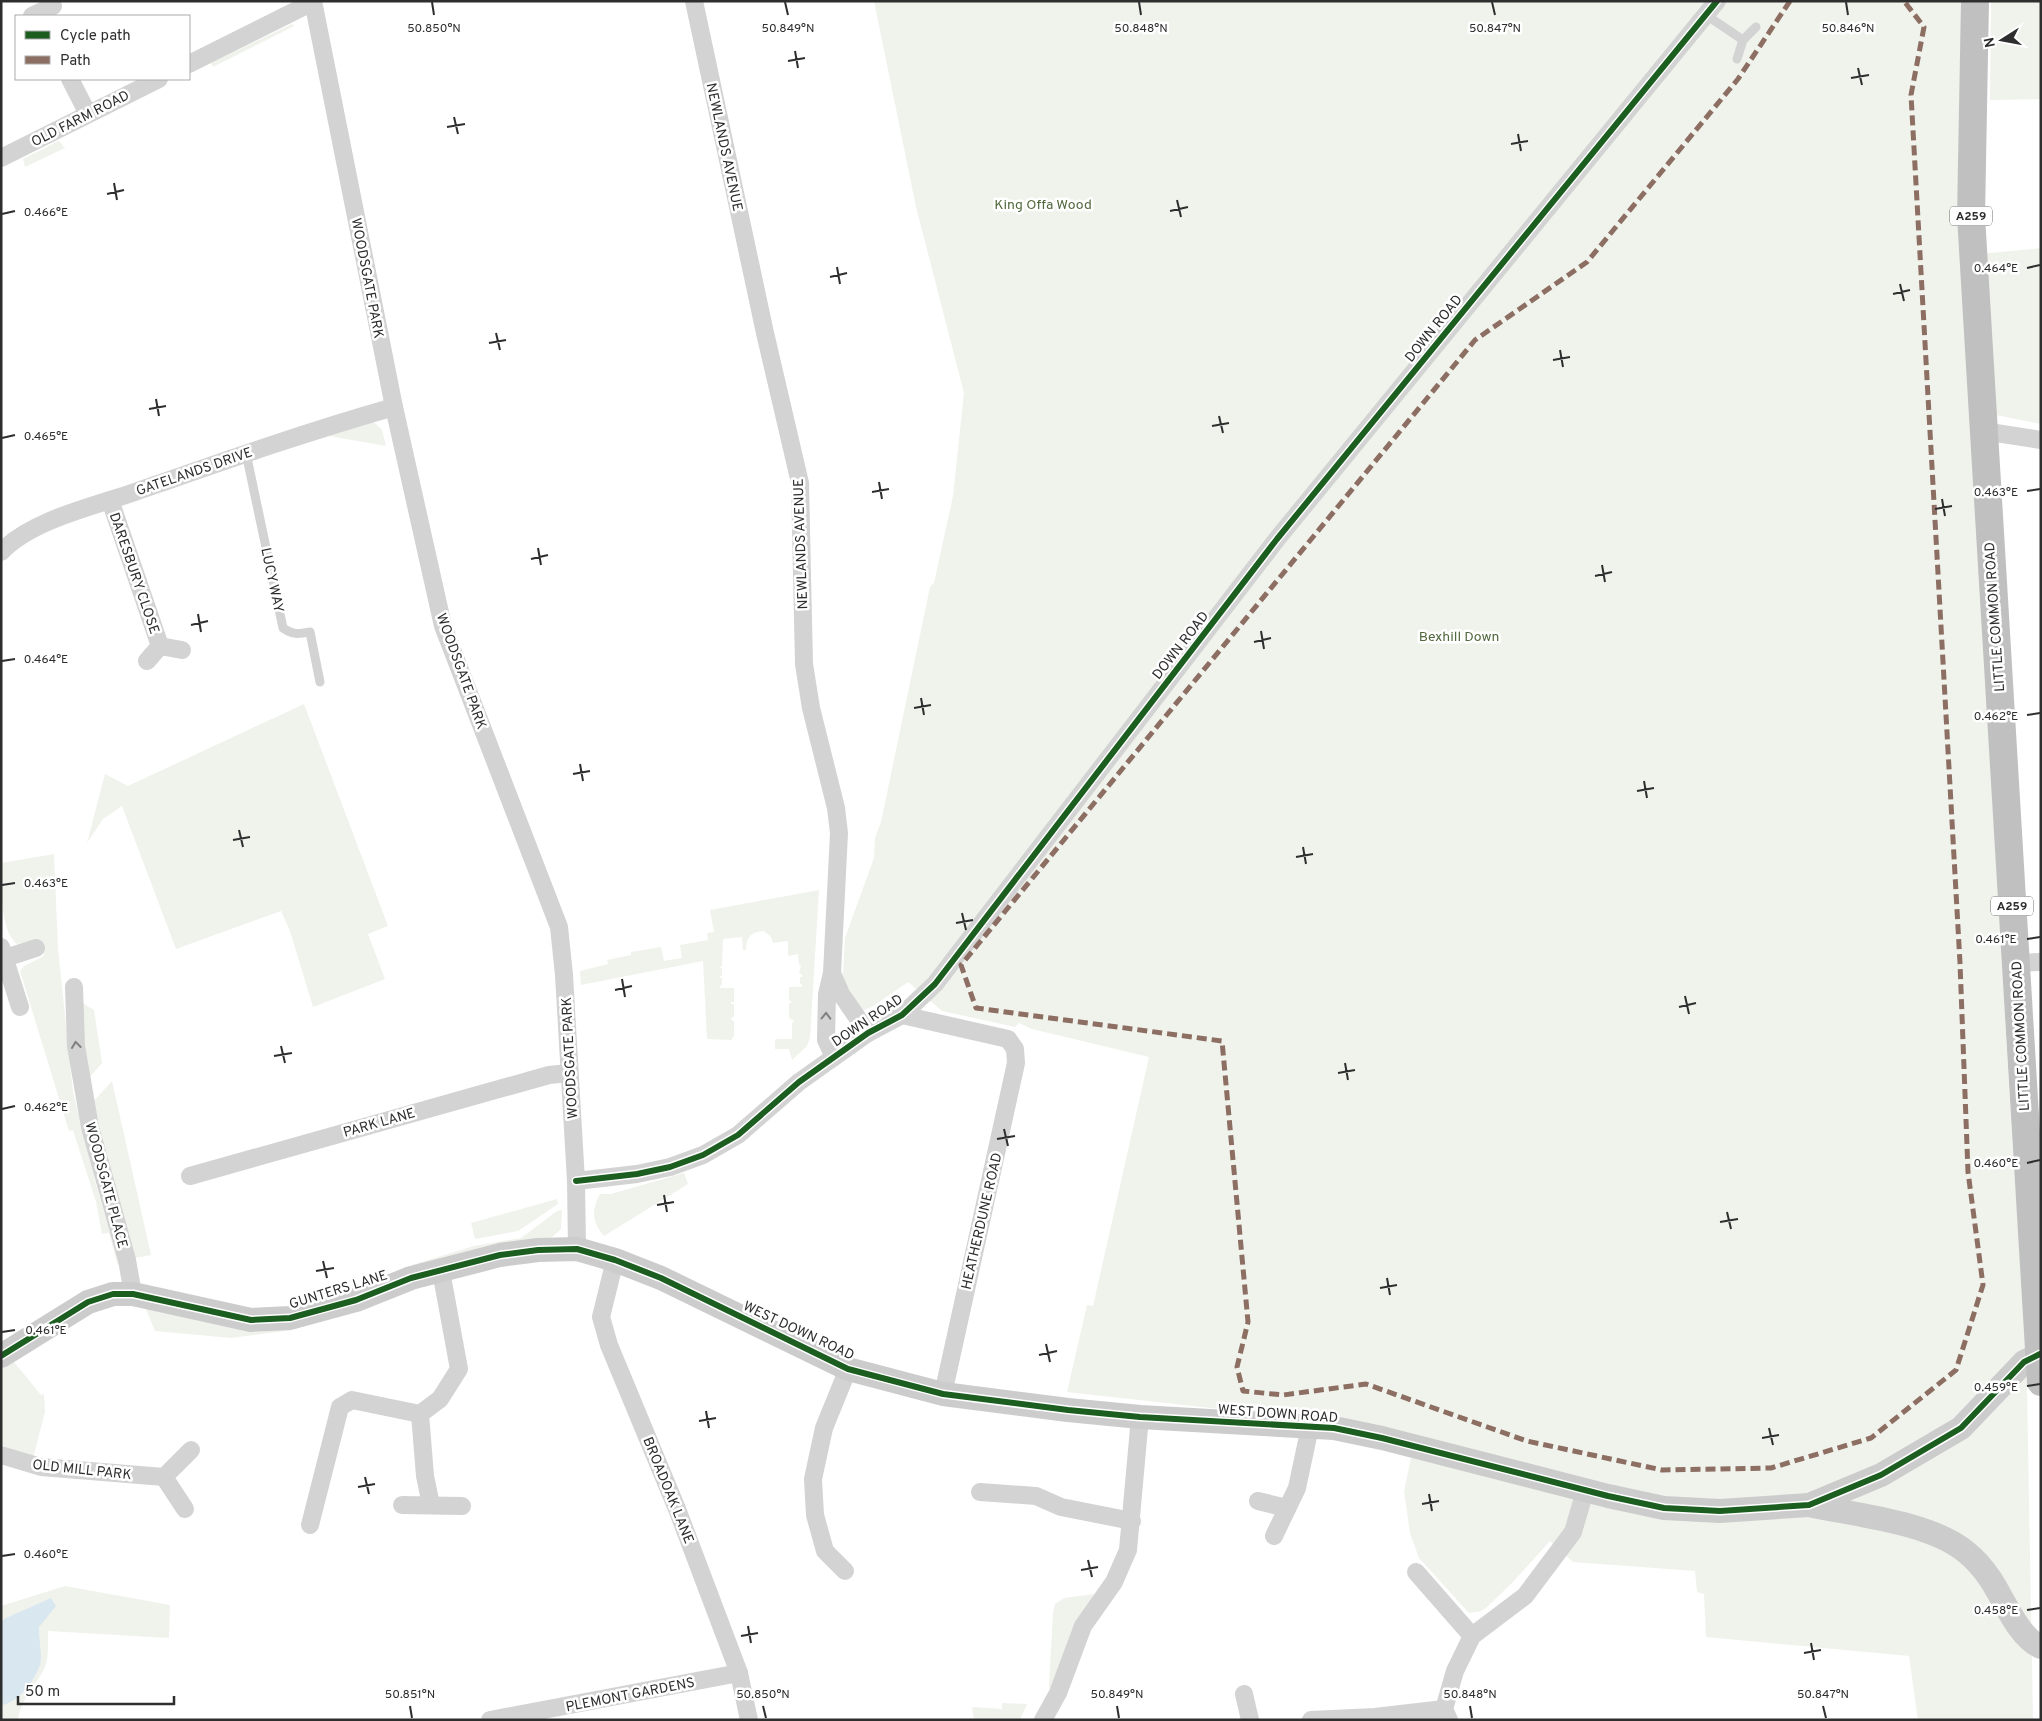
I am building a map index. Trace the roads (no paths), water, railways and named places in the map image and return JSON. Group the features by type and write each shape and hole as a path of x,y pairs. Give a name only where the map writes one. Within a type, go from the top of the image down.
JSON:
{"highway":[{"name":"LITTLE COMMON ROAD","path":"1975,1 1970,216 1982,431 2028,962 2041,1382"}],"street":[{"name":"NEWLANDS AVENUE","path":"694,1 765,333 800,483 804,664 810,708 836,808 840,833 832,973 827,994 826,1040 834,1057"},
{"name":"DOWN ROAD","path":"576,1180 637,1174 670,1167 704,1156 738,1135 800,1082 834,1057 868,1033 902,1015 935,984 1277,539 1717,1"},
{"path":"190,64 313,2"},
{"name":"WOODSGATE PARK","path":"313,2 394,407 443,626 559,927 564,975 576,1180 577,1249"},
{"path":"37,15 53,6"},
{"path":"71,80 88,114"},
{"name":"OLD FARM ROAD","path":"1,158 157,80"},
{"name":"GATELANDS DRIVE","path":"1,552 12,540 57,518 315,430 394,407"},
{"path":"1982,431 2041,440"},
{"name":"DARESBURY CLOSE","path":"110,500 160,646"},
{"name":"DARESBURY CLOSE","path":"160,646 182,650"},
{"name":"DARESBURY CLOSE","path":"147,661 160,646"},
{"path":"20,1007 3,953 36,948"},
{"name":"NEWLANDS AVENUE","path":"832,973 841,994 868,1033"},
{"name":"WOODSGATE PLACE","path":"74,987 76,1046 90,1127 127,1260 133,1294"},
{"name":"HEATHERDUNE ROAD","path":"902,1015 1008,1039 1015,1049 1016,1063 943,1394"},
{"name":"PARK LANE","path":"190,1176 548,1075 569,1073"},
{"name":"WEST DOWN ROAD","path":"577,1249 615,1260 710,1301 848,1369 943,1394 1140,1417 1334,1428 1382,1438 1585,1491 1664,1508 1720,1511 1809,1505 1914,1527 1936,1534 1966,1552 1990,1578 2024,1634 2034,1644 2041,1647"},
{"name":"GUNTERS LANE","path":"1,1356 88,1302 113,1294 133,1294 251,1320 290,1318 356,1300 411,1278 500,1255 538,1250 577,1249"},
{"name":"BROADOAK LANE","path":"615,1260 601,1316 609,1345 678,1509 740,1673 748,1720"},
{"path":"310,1525 340,1407 352,1400 420,1414 440,1399 459,1369 441,1270"},
{"name":"WEST DOWN ROAD","path":"1809,1505 1881,1475 1961,1428 2024,1362 2040,1354"},
{"path":"845,1571 824,1551 815,1515 813,1479 824,1428 848,1369"},
{"path":"420,1414 425,1476 431,1505"},
{"path":"1043,1720 1058,1693 1083,1626 1114,1582 1128,1550 1140,1417"},
{"path":"1274,1536 1297,1488 1310,1427"},
{"path":"185,1509 164,1477 191,1450"},
{"name":"OLD MILL PARK","path":"1,1455 41,1467 164,1477"},
{"path":"1311,1720 1446,1714 1455,1671 1472,1636 1525,1596 1573,1532 1585,1491"},
{"path":"980,1492 1036,1496 1061,1507 1132,1521"},
{"path":"1258,1501 1287,1508"},
{"path":"402,1505 462,1506"},
{"path":"1416,1572 1472,1636"},
{"name":"PLEMONT GARDENS","path":"490,1720 740,1673"},
{"path":"1244,1694 1250,1720"}],"lane":[{"path":"1706,15 1743,40"},
{"path":"1738,59 1743,40 1756,27"},
{"name":"LUCY WAY","path":"246,453 282,628 290,634 296,635 310,632 320,682"}],"park label":[{"name":"King Offa Wood","path":"1043,204"},
{"name":"Bexhill Down","path":"1459,636"}]}
